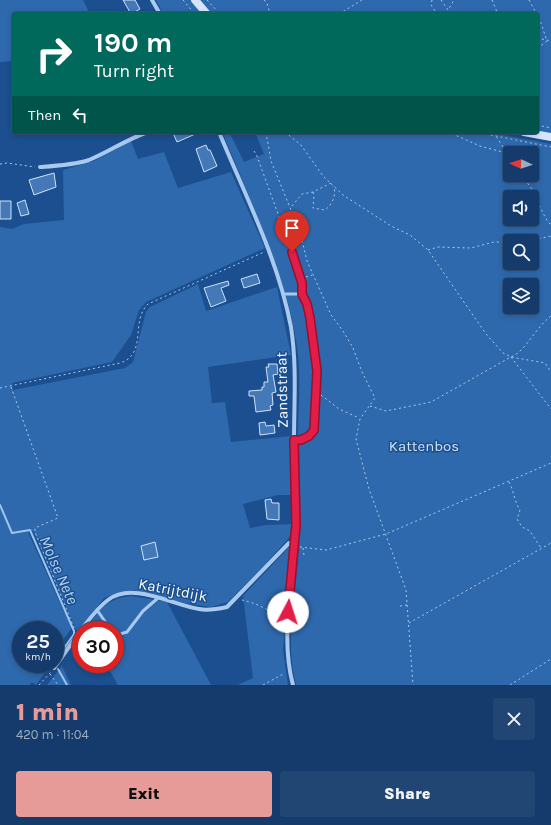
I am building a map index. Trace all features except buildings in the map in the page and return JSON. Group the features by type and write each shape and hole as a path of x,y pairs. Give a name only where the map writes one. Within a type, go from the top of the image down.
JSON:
{"main road":[{"path":"195,0 205,12"},
{"path":"535,134 551,137"}],"street":[{"path":"152,0 159,12"},
{"path":"40,167 63,166 89,160 143,134"},
{"name":"Zandstraat","path":"220,134 277,271 290,326 295,358 295,543 287,626 289,671 293,685"},
{"name":"Katrijtdijk","path":"88,621 108,599 133,592 200,610 213,610 227,606 289,543 295,543"},
{"name":"Katrijtdijk","path":"64,654 72,643"}],"lane":[{"path":"292,252 300,280 302,294 307,304 310,318 317,371 314,430 309,436 301,440 294,440"},
{"path":"283,294 302,294"},
{"path":"124,633 128,632 143,611 158,598"},
{"path":"97,610 105,621"}],"path":[{"path":"183,0 193,12"},
{"path":"207,0 218,12"},
{"path":"264,0 267,3 269,12"},
{"path":"343,12 362,0"},
{"path":"432,0 431,5 436,12"},
{"path":"440,0 448,10 454,0"},
{"path":"492,0 496,12"},
{"path":"529,0 536,12"},
{"path":"539,18 547,40"},
{"path":"539,38 551,41"},
{"path":"539,47 547,40"},
{"path":"539,125 551,128"},
{"path":"266,134 278,180 291,206 300,232 307,261 331,315 343,331 375,398 360,419 356,439 369,489 406,590 413,685"},
{"path":"287,134 301,145 322,176 343,195 391,226 410,235 428,250 486,334 503,353 510,357 545,363 551,372"},
{"path":"449,134 455,135 480,146 503,152"},
{"path":"486,134 551,147"},
{"path":"496,136 503,148"},
{"path":"254,151 292,252"},
{"path":"0,164 7,163 40,167"},
{"path":"526,182 551,225"},
{"path":"291,206 302,194 313,192 331,183"},
{"path":"313,192 313,208 325,210 330,207 334,199 335,193 333,186"},
{"path":"539,239 551,236"},
{"path":"428,250 438,247 471,248 494,242 503,242"},
{"path":"0,388 11,387 128,360 132,357 136,348 142,311 148,304 268,250"},
{"path":"300,280 313,274"},
{"path":"370,406 386,411 431,402 496,367 518,353 529,342 543,322 551,316"},
{"path":"510,357 551,409"},
{"path":"11,387 58,518 35,528 35,532 72,621"},
{"path":"316,391 339,409 360,419"},
{"path":"295,543 303,548 326,550 386,534 551,463"},
{"path":"509,482 514,491 516,503 520,510 517,519 522,527 530,531 541,548"},
{"path":"408,624 551,543"},
{"path":"303,548 304,555"},
{"path":"235,598 257,605 278,617 287,626"},
{"path":"400,606 407,605"},
{"path":"510,685 551,659"},
{"path":"263,685 289,671"},
{"path":"39,685 49,674 58,685"}],"green space":[{"path":"0,0 83,0 89,12 12,12 12,61 0,62"},
{"path":"156,0 190,0 201,12 162,12"},
{"path":"199,0 551,0 551,133 539,130 539,12 210,12"},
{"name":"Kattenbos","path":"223,134 230,134 244,162 264,154 256,134 498,134 551,144 551,685 296,685 292,667 291,629 299,535 298,354 296,337 288,303 259,221"},
{"path":"131,141 138,159 164,152 178,188 231,172 265,248 146,302 139,310 131,335 112,362 12,383 13,390 125,368 133,362 146,312 150,307 198,284 206,311 277,287 291,355 208,367 212,403 225,402 231,442 291,436 291,495 278,495 243,504 250,528 266,525 292,524 291,533 288,539 258,572 228,602 211,607 185,603 134,590 114,594 104,598 86,621 72,621 33,531 28,532 62,607 72,624 72,627 64,639 64,621 12,621 12,673 45,673 36,685 32,682 29,685 0,685 0,227 12,229 24,224 64,220 63,170 94,161"},
{"path":"289,547 292,547 283,650 288,685 238,685 253,678 243,596"},
{"path":"131,596 167,602 211,685 118,685 111,673 124,673 124,621 92,621 109,603"},
{"path":"64,670 71,685 47,685 56,673 64,673"}],"waterway":[{"name":"Molse Nete","path":"0,505 12,533 30,530 74,631 74,634 64,648"},
{"name":"Molse Nete","path":"60,673 67,685"}],"route":[{"path":"288,612 296,525 294,440 301,440 309,436 314,430 317,381 310,318 307,304 302,294 302,283 292,252"}]}
